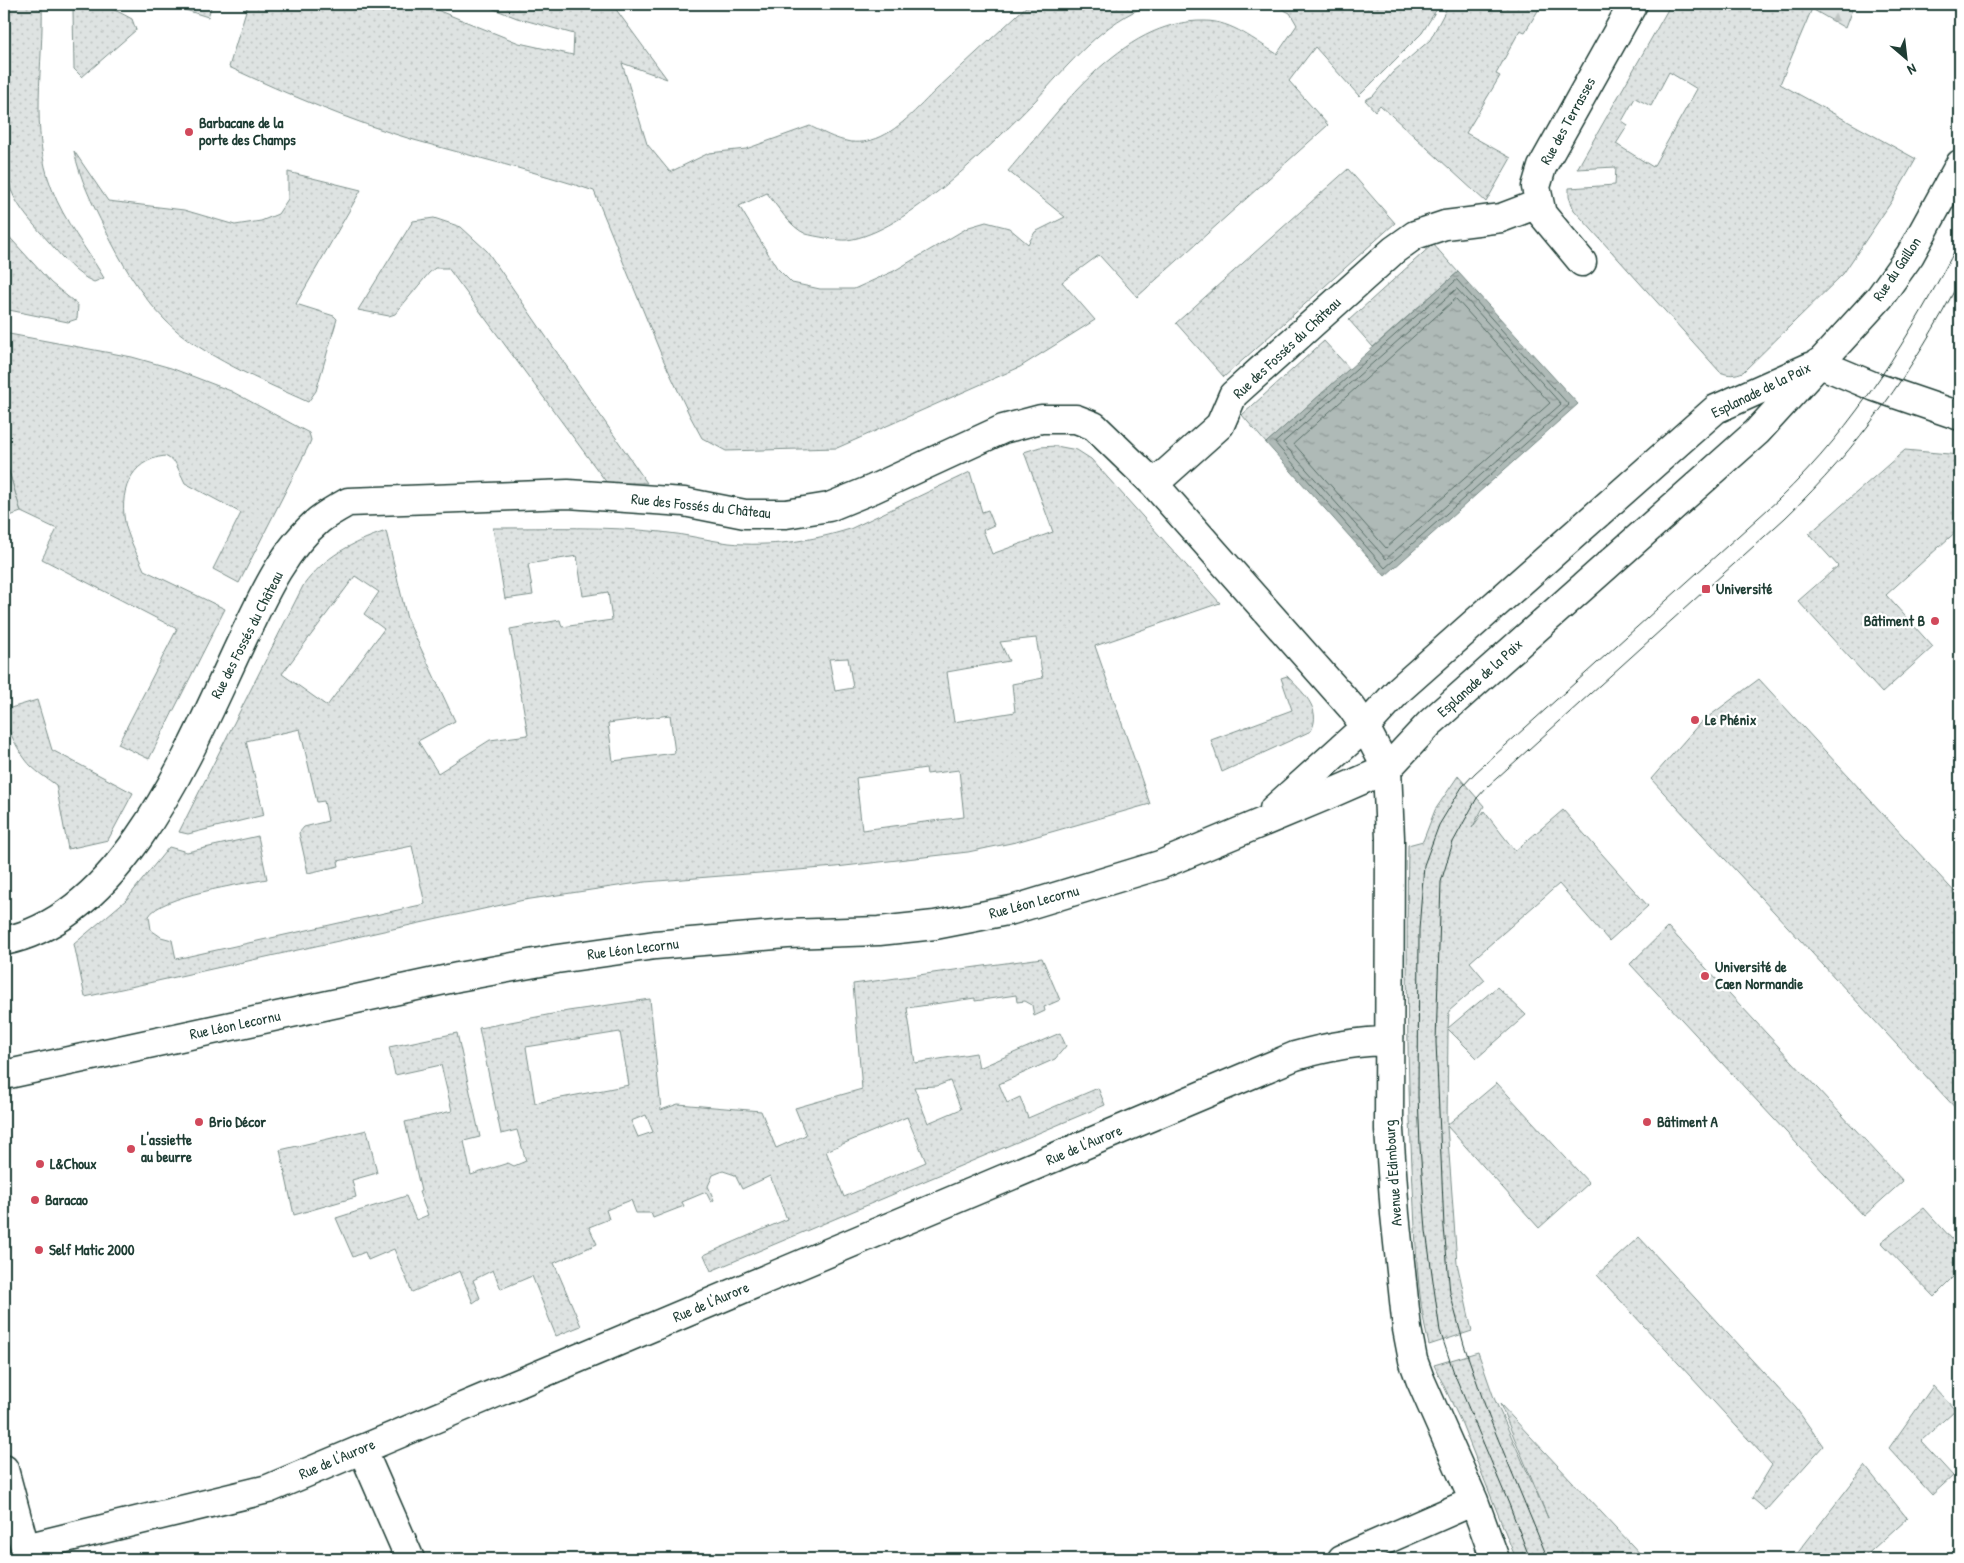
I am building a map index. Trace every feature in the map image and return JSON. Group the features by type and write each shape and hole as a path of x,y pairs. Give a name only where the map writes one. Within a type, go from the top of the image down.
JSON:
{"street":[{"name":"Rue des Terrasses","path":"1582,262 1550,226 1538,204 1536,187 1542,167 1633,4"},
{"name":"Rue du Gaillon","path":"1818,363 1880,296 1910,254 1960,164"},
{"name":"Rue des Fossés du Château","path":"4,941 40,928 86,898 126,854 172,783 268,586 298,543 319,520 348,502 568,494 684,502 745,514 786,514 829,507 873,490 1002,429 1041,418 1076,419 1094,426 1154,484 1220,425 1233,395 1394,250 1415,235 1445,225 1501,218 1538,204"},
{"path":"1818,363 1875,388 1960,416"},
{"name":"Esplanade de la Paix","path":"1365,727 1400,689 1716,409 1818,363"},
{"name":"Esplanade de la Paix","path":"1387,769 1430,723 1758,432 1818,363"},
{"path":"1154,484 1338,693 1365,727 1387,769"},
{"name":"Rue Léon Lecornu","path":"1257,823 1313,776 1365,727"},
{"name":"Rue Léon Lecornu","path":"4,1075 458,977 557,959 665,944 788,934 888,930 935,925 1012,910 1160,865 1387,769"},
{"name":"Avenue d'Edimbourg","path":"1387,769 1390,838 1389,1130 1395,1214 1413,1360 1474,1501 1495,1559"},
{"name":"Rue de l'Aurore","path":"27,1553 268,1489 1295,1056 1362,1041 1389,1041"},
{"path":"362,1449 410,1559"},
{"path":"4,1469 27,1553"},
{"path":"1342,1559 1474,1501"}],"green space":[{"path":"4,4 42,4 39,121 45,167 57,201 104,278 94,282 81,275 64,260 28,218 11,190 7,166 5,111 6,67 10,28"},
{"path":"76,4 105,7 118,12 132,19 136,30 82,77 74,69 73,11"},
{"path":"166,4 212,4 208,17"},
{"path":"248,4 422,4 519,43 573,55 574,34 517,18 481,4 612,4 667,79 622,63 647,144 670,172 709,153 746,149 810,126 832,137 848,141 864,142 881,137 907,119 1029,4 1152,4 1134,11 1118,21 1087,46 996,140 947,184 895,221 870,234 844,240 806,234 789,221 767,193 739,206 777,268 792,283 820,289 854,289 894,271 969,227 986,222 1009,228 1028,244 1035,232 1065,217 1008,171 1048,123 1093,74 1118,52 1145,35 1174,24 1215,22 1234,28 1277,54 1297,25 1290,13 1272,4 1440,4 1422,33 1359,96 1315,47 1289,81 1328,125 1137,297 1099,255 1062,282 1095,320 1020,367 837,448 726,451 702,438 690,416 663,359 594,191 390,133 320,107 229,67"},
{"path":"1449,4 1542,4 1525,32 1520,30 1496,74 1500,76 1466,133 1511,158 1486,202 1380,105 1375,111 1365,100 1373,96 1393,72 1430,40"},
{"path":"1671,4 1814,4 1780,84 1916,159 1892,201 1843,274 1743,372 1732,375 1720,372 1574,210 1569,197 1569,188 1615,185 1616,167 1577,169","holes":["1669,72 1697,89 1653,167 1616,144 1628,125 1622,121 1635,98 1651,106"]},
{"path":"1814,4 1854,4 1845,28 1812,9"},
{"path":"74,151 108,201 184,210 235,225 261,221 278,214 288,199 288,172 361,190 296,304 334,316 337,319 316,391 308,402 233,367 196,345 166,321 148,300 124,266 87,191"},
{"path":"1348,169 1395,223 1224,377 1176,323"},
{"path":"434,218 461,227 487,251 647,483 607,483 448,268 435,268 429,273 395,314 389,316 358,310 413,221"},
{"path":"4,231 51,283 78,305 77,319 68,322 4,309"},
{"path":"1433,244 1458,272 1373,347 1349,320"},
{"path":"4,333 132,357 171,368 231,391 309,433 311,440 309,445 239,583 213,569 241,513 185,483 175,462 165,456 143,464 129,481 125,491 124,503 126,527 144,570 225,609 149,759 118,744 177,629 42,559 57,529 21,512 4,455"},
{"path":"1324,341 1350,369 1266,443 1242,415"},
{"path":"1056,446 1077,450 1091,459 1220,603 1095,646 1150,804 1016,842 968,852 836,867 645,882 524,900 85,997 74,944 126,900 169,847 187,852 258,836 267,879 203,892 169,902 156,909 149,916 151,930 161,937 172,940 176,959 425,904 412,846 338,861 339,866 308,873 299,833 304,827 328,821 324,801 317,802 300,729 246,741 264,815 188,834 179,832 303,586 320,566 350,546 386,531 407,619 455,721 418,741 438,773 490,740 528,735 510,629 560,620 562,627 612,620 608,592 583,596 577,556 528,564 533,595 505,599 493,528 619,529 670,533 729,543 790,542 821,537 850,529 970,472 982,512 988,510 994,525 983,530 992,554 1053,532 1024,452 1040,447","holes":["355,576 379,592 364,614 384,629 327,706 282,674","1036,638 1043,678 1012,684 1015,712 954,722 947,672 1009,661 1000,642","848,658 853,688 835,691 829,659","670,715 675,753 613,761 608,723","926,768 927,774 959,770 964,817 862,830 856,778"]},
{"path":"1905,450 1960,455 1960,528 1886,595 1933,647 1882,693 1798,601 1838,566 1809,534"},
{"path":"4,455 21,512 4,518"},
{"path":"1287,676 1309,700 1314,715 1311,731 1222,772 1211,740 1292,710 1281,678"},
{"path":"1759,679 1960,898 1960,1113 1651,779 1700,723"},
{"path":"37,700 52,750 133,793 108,840 68,849 56,785 27,761 13,740 5,716 4,710"},
{"path":"1458,776 1484,806 1472,828 1484,811 1515,851 1563,810 1648,906 1609,941 1559,884 1470,962 1485,980 1449,1011 1448,1028 1497,987 1526,1015 1477,1058 1448,1029 1447,1125 1497,1083 1589,1183 1539,1228 1447,1126 1457,1263 1472,1331 1429,1345 1419,1287 1409,1102 1408,845 1423,841 1435,810"},
{"path":"1668,927 1903,1181 1864,1216 1630,964"},
{"path":"1042,958 1060,1000 1044,1007 1045,1011 1034,1016 1032,1005 1025,1001 1017,1002 1016,995 975,1001 975,998 907,1008 915,1063 976,1053 979,1068 1060,1033 1066,1046 1055,1059 999,1084 1007,1103 1020,1097 1028,1118 1098,1088 1105,1105 711,1271 704,1255 787,1219 770,1176 742,1189 735,1175 723,1171 713,1175 708,1186 714,1200 711,1202 706,1192 682,1202 684,1206 653,1218 651,1213 636,1213 631,1200 606,1210 609,1219 589,1227 597,1244 554,1263 581,1326 556,1336 532,1276 501,1289 493,1270 473,1280 480,1298 473,1303 460,1271 412,1292 394,1249 368,1260 365,1252 353,1257 336,1218 406,1196 416,1220 428,1215 419,1192 421,1191 405,1122 452,1111 441,1065 395,1075 389,1047 457,1033 480,1137 464,1141 471,1175 508,1163 514,1166 526,1161 517,1130 501,1134 479,1028 568,1011 650,999 661,1110 678,1104 761,1111 776,1148 806,1135 795,1108 862,1089 853,984","holes":["620,1032 629,1085 535,1103 526,1047","950,1081 961,1109 928,1123 914,1087 937,1086","646,1115 653,1132 638,1137 631,1121","907,1117 926,1162 844,1197 826,1151"]},
{"path":"367,1130 377,1173 352,1180 356,1197 294,1215 280,1150"},
{"path":"1924,1208 1960,1248 1960,1271 1934,1297 1881,1242"},
{"path":"1639,1237 1796,1408 1823,1446 1766,1510 1752,1498 1772,1465 1597,1275"},
{"path":"1478,1352 1494,1398 1548,1518 1500,1404 1645,1559 1516,1559 1462,1424 1434,1365"},
{"path":"1933,1386 1955,1410 1921,1441 1953,1476 1932,1495 1889,1448"},
{"path":"1865,1466 1907,1518 1862,1559 1793,1559"}],"water":[{"path":"1458,272 1578,404 1385,576 1266,443"}],"tram line":[{"path":"1530,1559 1454,1373 1440,1331 1426,1231 1418,1095 1419,930 1424,865 1439,825 1462,787 1475,773 1778,500 1833,441 1880,378 1901,345 1960,241"},
{"path":"1548,1559 1489,1417 1464,1345 1450,1293 1444,1227 1436,1042 1441,882 1453,842 1477,798 1487,787 1785,518 1812,491 1883,407 1923,346 1960,280"}],"place":[{"name":"Barbacane de la porte des Champs","path":"189,132"},
{"name":"Université","path":"1706,589"},
{"name":"Bâtiment B","path":"1935,621"},
{"name":"Le Phénix","path":"1695,720"},
{"name":"Université de Caen Normandie","path":"1705,976"},
{"name":"Brio Décor","path":"199,1122"},
{"name":"Bâtiment A","path":"1647,1122"},
{"name":"L'assiette au beurre","path":"131,1149"},
{"name":"L&Choux","path":"40,1164"},
{"name":"Baracao","path":"35,1200"},
{"name":"Self Matic 2000","path":"39,1250"}]}
